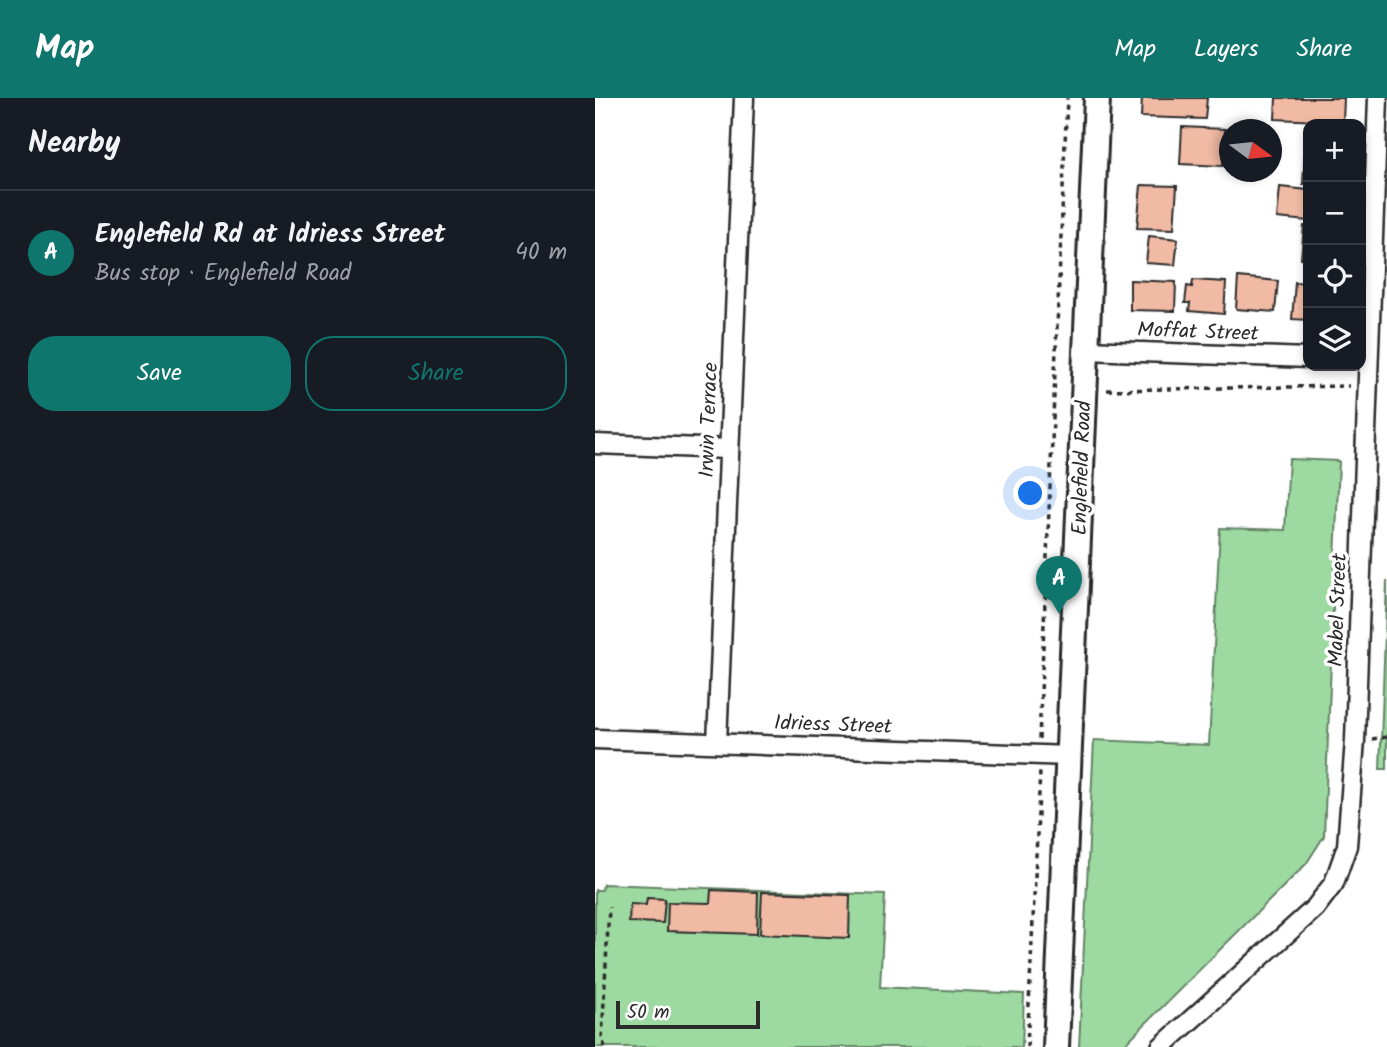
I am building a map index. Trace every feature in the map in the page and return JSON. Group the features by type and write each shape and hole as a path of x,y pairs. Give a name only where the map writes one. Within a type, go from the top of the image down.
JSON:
{"main road":[{"name":"Englefield Road","path":"1056,1047 1097,98"}],"street":[{"name":"Irwin Terrace","path":"717,743 744,98"},
{"name":"Mabel Street","path":"1161,1047 1315,908 1334,883 1347,846 1355,740 1369,385 1373,361 1378,98"},
{"name":"Moffat Street","path":"1086,350 1303,358"},
{"path":"595,444 730,449"},
{"name":"Idriess Street","path":"595,739 1069,756"}],"path":[{"path":"1027,1047 1067,98"},
{"path":"1107,390 1369,385"},
{"path":"605,1047 602,1039 609,907"}],"green space":[{"path":"1289,459 1339,461 1324,836 1306,864 1122,1047 1079,1047 1094,740 1209,745 1220,528 1285,530"},
{"path":"1387,580 1387,769 1380,769"},
{"path":"603,884 885,895 880,987 1024,994 1022,1047 595,1047 595,890 602,890"}],"building":[{"path":"1142,98 1207,98 1205,119 1141,117"},
{"path":"1276,98 1344,98 1343,119 1275,119"},
{"path":"1182,127 1219,129 1219,166 1180,164"},
{"path":"1141,185 1177,186 1174,229 1137,228"},
{"path":"1280,187 1303,189 1303,221 1277,218"},
{"path":"1149,236 1178,239 1175,265 1146,263"},
{"path":"1238,277 1278,281 1275,312 1236,309"},
{"path":"1130,280 1176,282 1175,311 1130,310"},
{"path":"1193,280 1226,282 1224,314 1189,311 1190,303 1185,303 1187,286 1192,287"},
{"path":"1295,282 1303,283 1303,320 1292,319"},
{"path":"711,890 758,892 757,934 667,931 668,902 710,903"},
{"path":"762,892 850,895 849,938 760,934"},
{"path":"647,898 665,899 663,923 629,922 630,904 646,905"}],"place":[{"name":"Englefield Rd at Idriess Street","path":"1059,614"}]}
